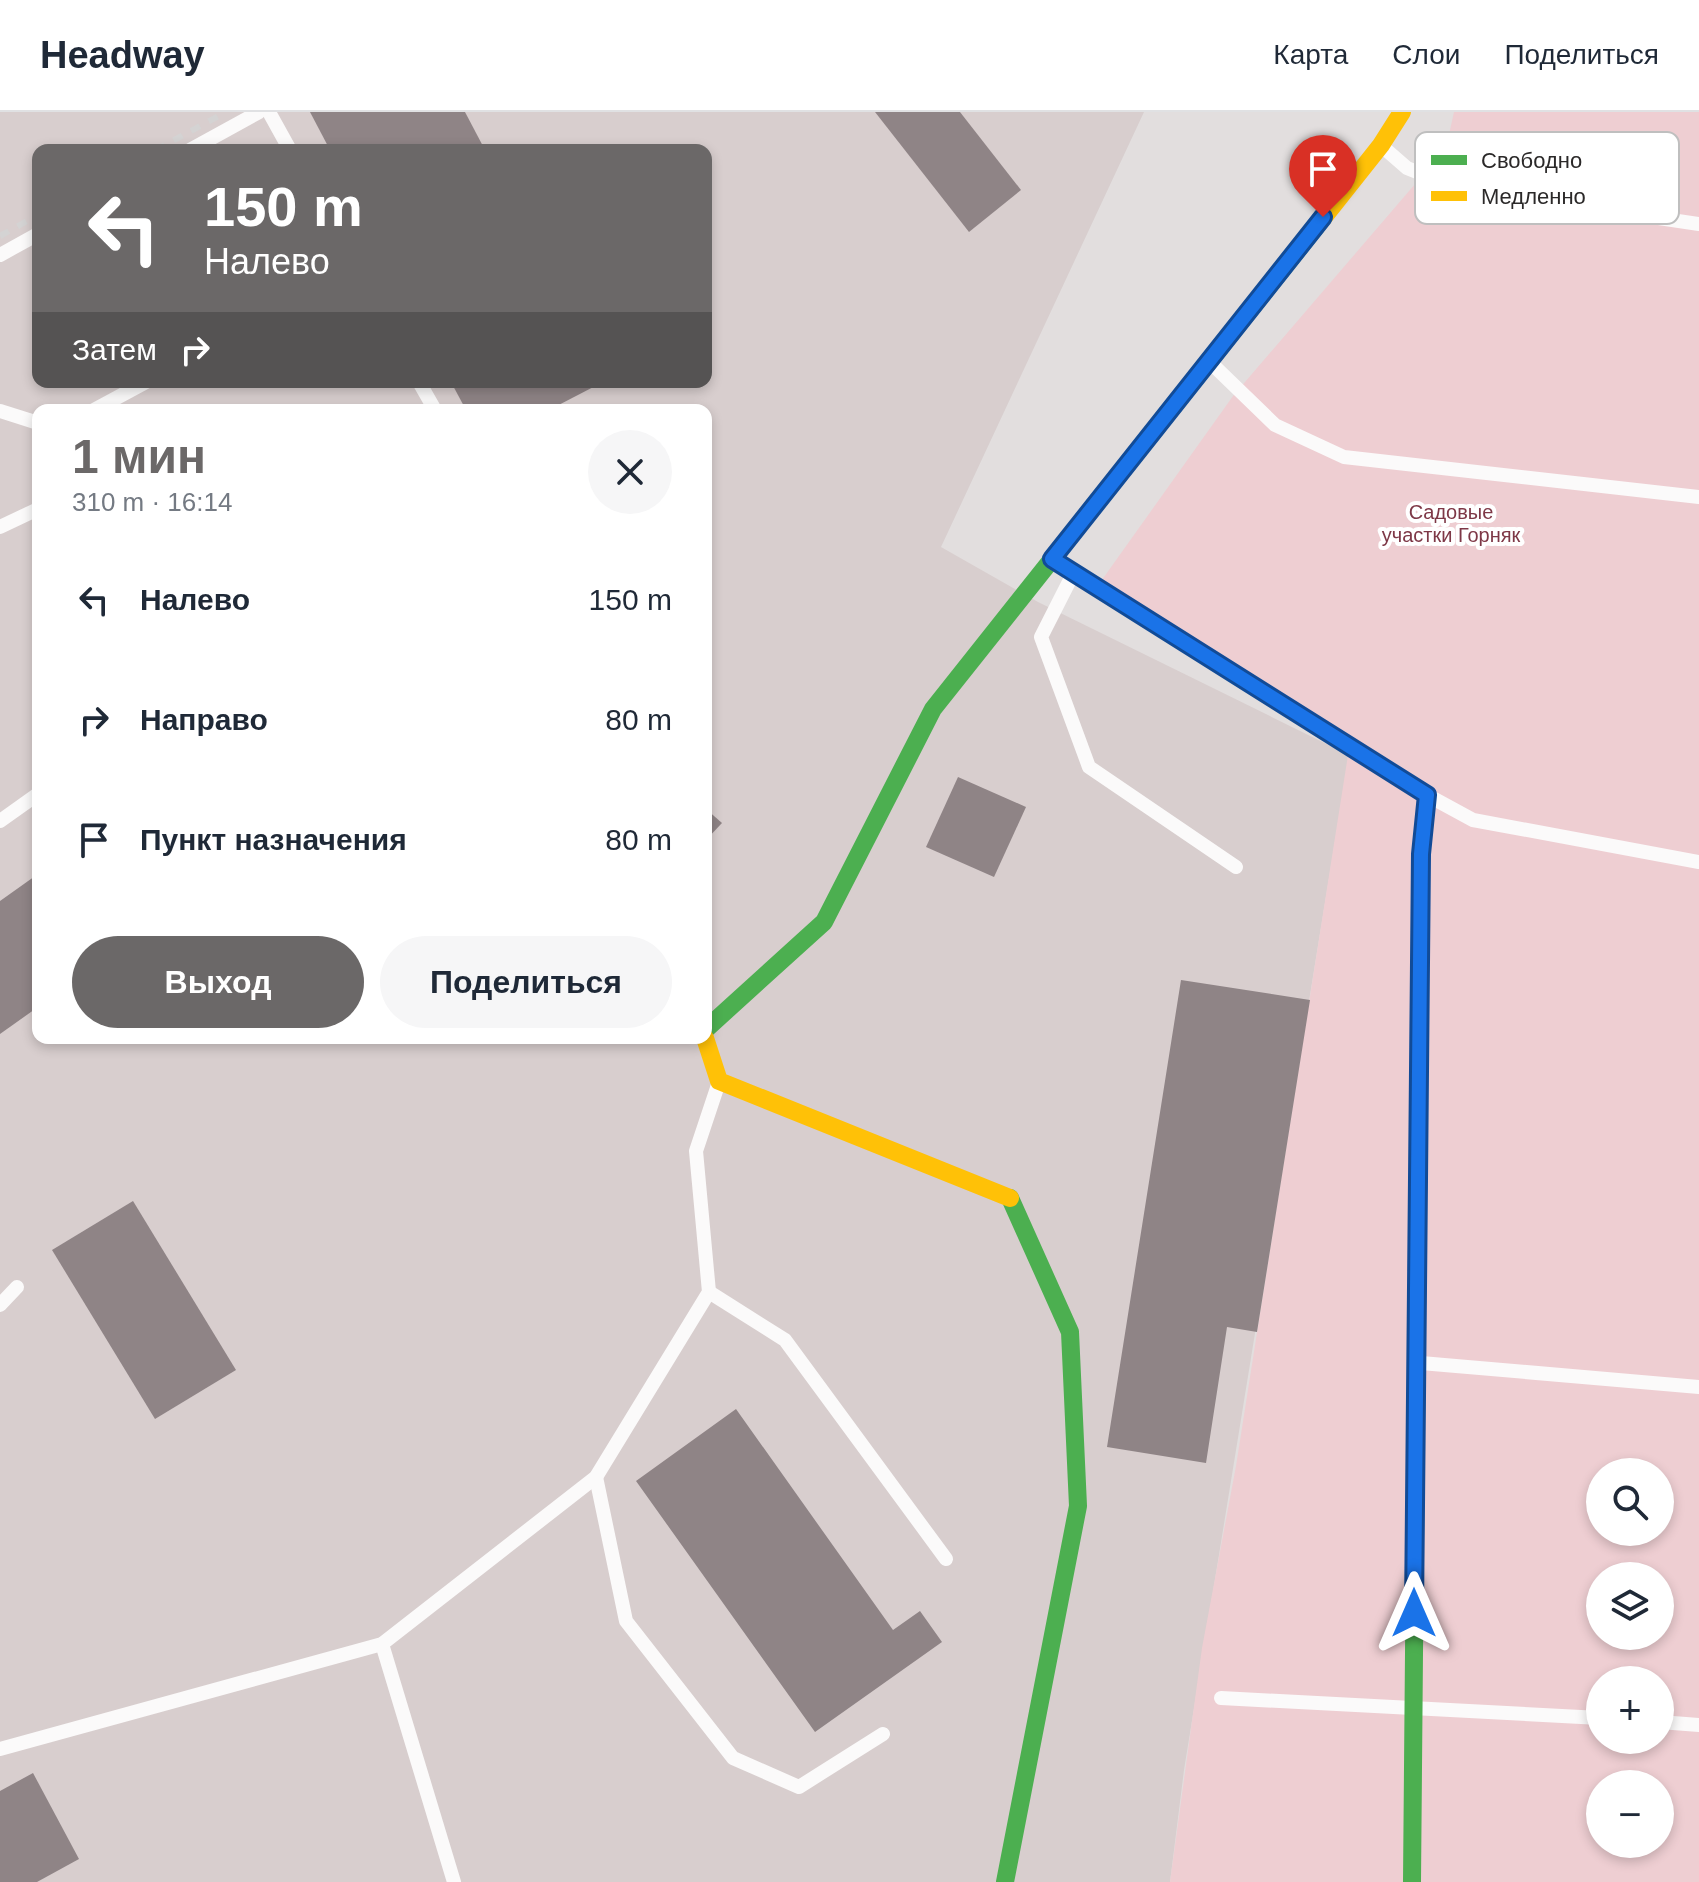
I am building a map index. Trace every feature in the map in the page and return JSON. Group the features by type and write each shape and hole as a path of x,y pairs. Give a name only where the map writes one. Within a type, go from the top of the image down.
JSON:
{"street":[{"path":"712,1024 824,922 933,709 1381,145 1402,112"},
{"path":"1412,1882 1421,854 1427,795"},
{"path":"707,1044 719,1081 1009,1195 1070,1332 1078,1506 1005,1882"}],"lane":[{"path":"201,144 259,112"},
{"path":"269,112 287,144"},
{"path":"1381,145 1415,171"},
{"path":"1679,221 1699,224"},
{"path":"0,255 32,237"},
{"path":"1209,361 1275,425 1344,457 1699,497"},
{"path":"105,404 135,388"},
{"path":"0,411 32,421"},
{"path":"0,527 32,512"},
{"path":"1052,559 1427,795 1473,820 1699,862"},
{"path":"1074,572 1041,637 1089,767 1236,867"},
{"path":"0,821 32,798"},
{"path":"0,1749 382,1644 596,1477 709,1292 696,1151 719,1081"},
{"path":"0,1305 17,1287"},
{"path":"709,1292 785,1340 946,1559"},
{"path":"1416,1363 1699,1387"},
{"path":"596,1477 626,1621 733,1758 799,1787 883,1734"},
{"path":"382,1644 454,1882"},
{"path":"1221,1698 1586,1717"},
{"path":"1674,1723 1699,1725"}],"shaded area":[{"path":"0,112 1144,112 941,547 1038,602 1349,755 1184,1770 1170,1882 0,1882"}],"green space":[{"name":"Садовые участки Горняк","path":"1454,112 1699,112 1699,1882 1170,1882 1202,1648 1236,1466 1348,755 1099,584 1233,396 1415,184 1415,224 1679,224 1679,132 1450,132"}],"building":[{"path":"310,112 465,112 482,144 327,144"},
{"path":"875,112 960,112 1021,190 969,232"},
{"path":"454,388 591,388 561,404 463,404"},
{"path":"958,777 1026,807 994,877 926,847"},
{"path":"712,814 722,823 712,834"},
{"path":"32,878 32,1011 0,1034 0,901"},
{"path":"1181,980 1310,1000 1257,1332 1227,1327 1206,1463 1107,1447"},
{"path":"133,1201 236,1370 155,1419 52,1250"},
{"path":"736,1409 893,1630 920,1611 942,1642 815,1732 636,1481"},
{"path":"33,1773 79,1859 37,1882 0,1882 0,1791"}],"railway":[{"path":"167,144 226,112"},
{"path":"0,236 32,218"}],"traffic: fast":[{"path":"712,1024 824,922 933,709 1316,227"},
{"path":"1412,1882 1421,854 1427,795"},
{"path":"1005,1882 1078,1506 1070,1332 1010,1198"}],"traffic: slow":[{"path":"1316,227 1381,145 1402,112"},
{"path":"707,1044 719,1081 1010,1198"}],"route":[{"path":"1323,217 1052,559 1427,795 1421,854 1414,1613"}]}
